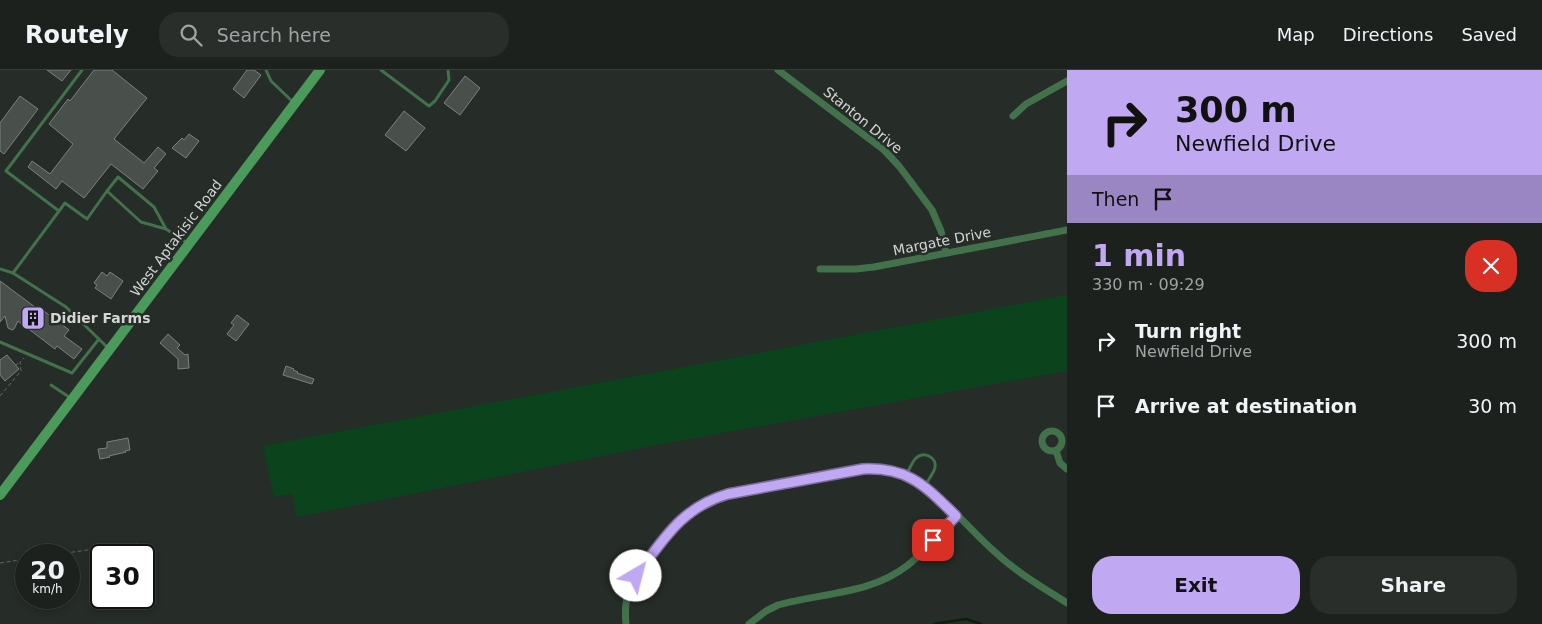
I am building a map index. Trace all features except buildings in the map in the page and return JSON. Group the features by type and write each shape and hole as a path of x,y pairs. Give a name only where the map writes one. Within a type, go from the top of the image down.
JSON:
{"main road":[{"name":"West Aptakisic Road","path":"0,495 320,70"}],"street":[{"name":"Stanton Drive","path":"778,70 884,150 899,166 937,219 946,253"},
{"path":"1013,116 1026,104 1067,81"},
{"name":"Margate Drive","path":"820,269 856,269 1067,230"},
{"path":"1056,451 1060,463 1067,469"},
{"path":"626,624 625,608 628,593 636,576 670,530 698,506 728,494 863,469 881,468 892,470 924,486 996,553 1020,572 1067,603"},
{"path":"749,624 766,611 778,605 862,587 896,574 915,559 956,516"}],"lane":[{"path":"59,211 6,171 82,70"},
{"path":"266,70 271,81 295,104"},
{"path":"381,70 429,106 436,102 449,80 448,70"},
{"path":"14,273 65,203 86,219 118,177 154,207 166,229"},
{"path":"107,190 141,222 166,229 189,245"},
{"path":"0,269 14,273 66,307 110,350"},
{"path":"0,342 72,373 99,340"},
{"path":"51,385 72,399"},
{"path":"906,476 918,456 930,456 934,461 935,467 924,486"}],"path":[{"path":"15,365 28,353"},
{"path":"0,396 21,371 20,362"},
{"path":"8,378 13,380"},
{"path":"80,551 137,543"},
{"path":"0,563 15,561"}],"green space":[{"path":"1067,295 1067,371 662,444 297,517 292,494 274,497 263,446"}],"waterway":[{"path":"934,624 966,619 981,624"}],"place":[{"name":"Didier Farms","path":"33,318"}],"route":[{"path":"636,576 670,530 698,506 728,494 863,469 881,468 892,470 915,480 933,493 956,516 933,540"}]}
